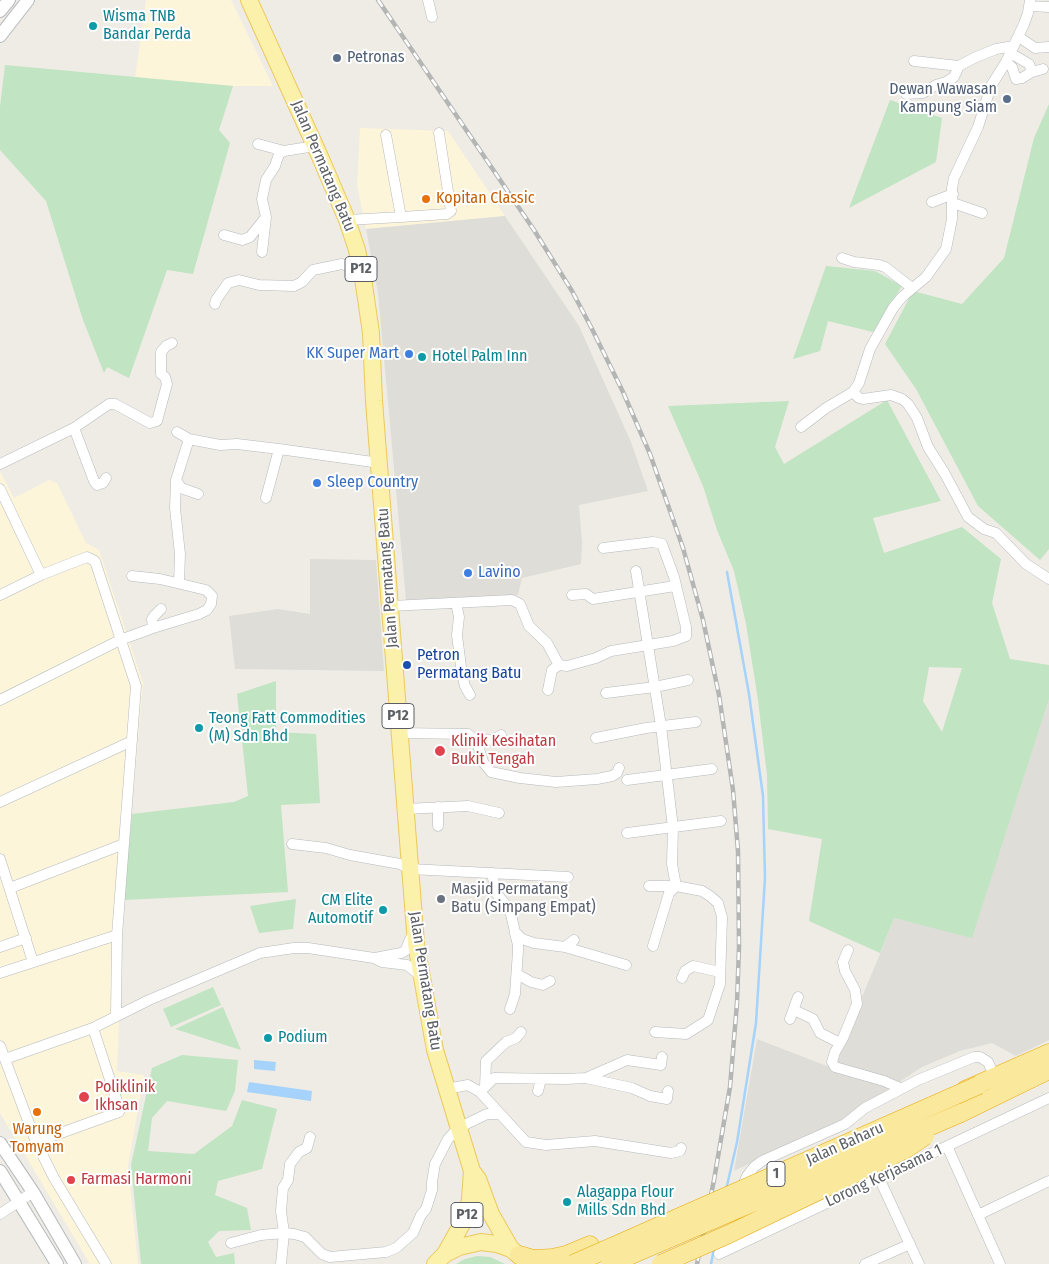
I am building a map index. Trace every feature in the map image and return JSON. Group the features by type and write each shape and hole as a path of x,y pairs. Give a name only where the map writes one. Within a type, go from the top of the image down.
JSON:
{"highway":[{"name":"1","path":"987,1081 1049,1053"},
{"name":"1","path":"968,1109 1049,1070"},
{"path":"519,1256 533,1259 566,1255 738,1182 882,1117 987,1081"},
{"name":"Jalan Baharu","path":"574,1264 987,1081"},
{"path":"661,1264 906,1149 968,1109"},
{"name":"Jalan Baharu","path":"610,1264 968,1109"}],"main road":[{"name":"Jalan Permatang Batu","path":"249,0 347,220 357,250 371,333 414,928 421,976 434,1043 446,1089 472,1171 478,1179 491,1214 519,1256"},
{"name":"Jalan Permatang Batu","path":"440,1259 467,1215 472,1171"},
{"name":"P12","path":"440,1259 459,1247 481,1242 497,1244 519,1256"}],"street":[{"path":"0,11 9,0"},
{"path":"428,0 432,17"},
{"path":"0,36 24,1"},
{"path":"801,427 826,408 853,392 859,383 870,349 893,308 912,288 926,277 946,250 951,231 954,178 978,127 991,86 1012,49 1030,3 1049,7"},
{"path":"914,61 959,66 988,52 1049,47"},
{"path":"1012,49 1029,64 1032,72"},
{"path":"1012,49 1012,67 1016,79 1043,69"},
{"path":"906,94 923,93 936,84 946,82 954,77 959,66"},
{"path":"347,220 448,214 451,211 440,134"},
{"path":"386,135 401,217"},
{"path":"258,144 284,151"},
{"path":"262,252 266,217 262,199 264,186 276,166 279,154 284,151 315,146"},
{"path":"932,202 953,198 982,213"},
{"path":"224,235 242,240 250,237 266,217"},
{"path":"842,258 885,267 912,288"},
{"path":"216,304 216,300 228,282 239,280 259,286 294,286 302,282 313,270 342,264 354,269 363,278"},
{"path":"0,464 74,428 109,404 115,404 150,423 157,420 167,384 161,374 161,352 172,343"},
{"path":"853,392 858,398 863,399 891,395 902,399 908,404 917,418 936,463 945,474 968,517 984,529 996,533 1026,564 1049,578"},
{"path":"74,428 94,481 97,485 103,483 106,478"},
{"path":"177,432 189,440 278,449 380,464"},
{"path":"179,583 180,554 175,508 176,480 189,440"},
{"path":"266,498 278,449"},
{"path":"176,480 181,488 198,494"},
{"path":"0,489 42,575"},
{"path":"548,690 552,670 559,665 567,666 596,658 611,651 686,636 686,627 674,577 662,544 653,542 603,548"},
{"path":"0,596 42,575 87,558 95,561 136,686 117,935 116,1016"},
{"path":"636,571 661,726 673,828 672,864 676,886"},
{"path":"0,700 120,640 199,614 207,610 211,604 212,596 206,590 160,579 132,576"},
{"path":"572,595 586,594 593,599 675,586"},
{"path":"391,606 512,600 520,604 529,626 547,643 559,665"},
{"path":"456,603 459,617 457,635 462,675 470,695"},
{"path":"153,628 152,619 161,609"},
{"path":"606,694 656,687 688,680"},
{"path":"596,738 661,726 696,722"},
{"path":"399,733 468,734 477,742 483,762 491,772 520,778 556,782 597,779 612,776 617,773 619,768"},
{"path":"477,742 495,739 501,735"},
{"path":"0,802 132,741"},
{"path":"627,780 712,770"},
{"path":"405,809 468,806 499,813"},
{"path":"438,807 438,826"},
{"path":"627,833 721,821"},
{"path":"10,888 124,844"},
{"path":"292,844 326,848 350,855 400,864 410,869 568,877"},
{"path":"0,859 34,962"},
{"path":"492,873 496,893 510,910 518,945 515,994 510,1009"},
{"path":"649,886 676,886 702,891 718,903 722,917 720,984 708,1020 686,1034 655,1032"},
{"path":"653,946 669,893 676,886"},
{"path":"374,958 405,951 414,928"},
{"path":"515,932 522,939 534,943 570,943 626,965"},
{"path":"0,973 117,935"},
{"path":"0,947 26,938"},
{"path":"5,1059 93,1028 149,1000 260,953 302,948 374,958 382,962 407,965 421,976"},
{"path":"848,950 843,962 845,971 855,990 857,1004 832,1062 835,1067 884,1080 900,1088"},
{"path":"682,978 692,966 720,972"},
{"path":"517,974 531,982 543,985 550,981"},
{"path":"116,997 129,1002 149,1000"},
{"path":"798,997 792,1015 813,1019 820,1032 840,1043"},
{"path":"36,1142 119,1112 93,1028"},
{"path":"483,1090 486,1061 506,1042 516,1038 522,1032"},
{"path":"0,1046 36,1142 54,1178 106,1264"},
{"path":"586,1078 609,1066 627,1060 662,1065 662,1057"},
{"path":"741,1243 734,1230 736,1202 747,1176 754,1166 845,1124 865,1108 900,1088 974,1057 980,1057 988,1062 987,1081"},
{"path":"483,1090 494,1078 586,1078 624,1086 650,1096 667,1099 668,1091"},
{"path":"538,1091 541,1079"},
{"path":"446,1089 468,1085 483,1090 499,1114 526,1142 546,1145 595,1141 671,1153 680,1151 681,1148"},
{"name":"Lorong Kerjasama 1","path":"719,1254 1049,1098"},
{"path":"231,1244 261,1235 284,1233 305,1237 322,1254 330,1257 386,1252 396,1248 413,1233 421,1215 426,1209 432,1190 435,1164 448,1140 458,1128 487,1114 499,1114"},
{"path":"281,1264 284,1233 281,1211 283,1188 288,1180 290,1164 299,1152 307,1148 310,1137"},
{"path":"0,1143 75,1264"},
{"path":"947,1146 1000,1264"},
{"path":"0,1172 57,1264"},
{"path":"879,1178 919,1264"},
{"path":"978,1215 1049,1181"},
{"path":"0,1214 32,1192"},
{"path":"865,1264 910,1244"}],"shaded area":[{"path":"146,0 231,0 273,86 233,86 135,78"},
{"path":"360,128 448,131 505,216 366,229 357,185"},
{"path":"505,216 579,326 631,442 648,491 579,505 582,543 581,564 522,578 518,595 406,600 378,293 366,229"},
{"path":"0,471 14,498 49,480 57,483 86,543 99,550 143,683 124,900 117,1071 144,1075 128,1166 138,1264 90,1264 0,1113"},
{"path":"310,559 376,560 384,671 235,669 229,616 278,609 310,614"},
{"path":"1049,699 1049,1040 1016,1056 992,1043 960,1051 922,1067 845,1118 734,1171 757,1039 832,1068 894,918 972,937"}],"green space":[{"path":"5,65 233,86 219,130 230,143 193,274 167,270 129,378 107,367 104,373 83,320 46,201 0,150 0,107"},
{"path":"890,100 942,118 936,162 849,208"},
{"path":"1049,104 1049,549 1040,560 978,506 916,389 885,344 913,291 962,304 1004,258 1034,138"},
{"path":"826,266 875,271 902,286 873,332 828,321 820,351 793,359"},
{"path":"887,400 941,501 873,518 884,553 962,527 1001,559 992,603 1010,659 1049,665 1049,699 972,938 894,918 880,953 809,921 822,839 768,829 767,775 758,700 746,624 734,571 717,530 703,486 668,406 789,401 775,447 784,464","holes":["929,667 962,668 942,732 923,701"]},
{"path":"276,681 276,732 316,734 320,803 281,805 288,892 124,900 132,814 234,802 248,796 237,694"},
{"path":"296,899 293,929 259,933 250,906"},
{"path":"213,987 221,1005 171,1027 163,1009"},
{"path":"223,1007 241,1050 175,1029"},
{"path":"182,1055 238,1060 235,1091 226,1111 167,1101 152,1118 148,1151 194,1154 232,1126 242,1100 277,1109 262,1169 218,1181 215,1195 247,1208 251,1230 219,1231 208,1242 216,1257 234,1253 235,1264 141,1264 131,1165 152,1068"},
{"path":"477,1256 490,1257 505,1264 456,1264"}],"water":[{"path":"254,1060 276,1062 275,1071 254,1069"},
{"path":"249,1082 312,1091 311,1101 247,1092"}],"waterway":[{"path":"726,1190 737,1142 756,1023 765,878 763,796 749,694 727,572"},
{"path":"711,1264 714,1249"}],"railway":[{"path":"378,0 534,230 572,291 591,327 623,392 650,454 683,548 703,620 719,695 733,790 738,851 739,947 737,1003 730,1087 697,1264"}],"place":[{"name":"Wisma TNB Bandar Perda","path":"93,26"},
{"name":"Petronas","path":"337,58"},
{"name":"Dewan Wawasan Kampung Siam","path":"1007,99"},
{"name":"Kopitan Classic","path":"426,199"},
{"name":"KK Super Mart","path":"409,354"},
{"name":"Hotel Palm Inn","path":"422,357"},
{"name":"Sleep Country","path":"317,483"},
{"name":"Lavino","path":"468,573"},
{"name":"Petron Permatang Batu","path":"407,665"},
{"name":"Teong Fatt Commodities (M) Sdn Bhd","path":"199,728"},
{"name":"Klinik Kesihatan Bukit Tengah","path":"440,751"},
{"name":"Masjid Permatang Batu (Simpang Empat)","path":"441,899"},
{"name":"CM Elite Automotif","path":"383,910"},
{"name":"Podium","path":"268,1038"},
{"name":"Poliklinik Ikhsan","path":"84,1097"},
{"name":"Warung Tomyam","path":"37,1112"},
{"name":"Farmasi Harmoni","path":"71,1180"},
{"name":"Alagappa Flour Mills Sdn Bhd","path":"567,1202"}]}
